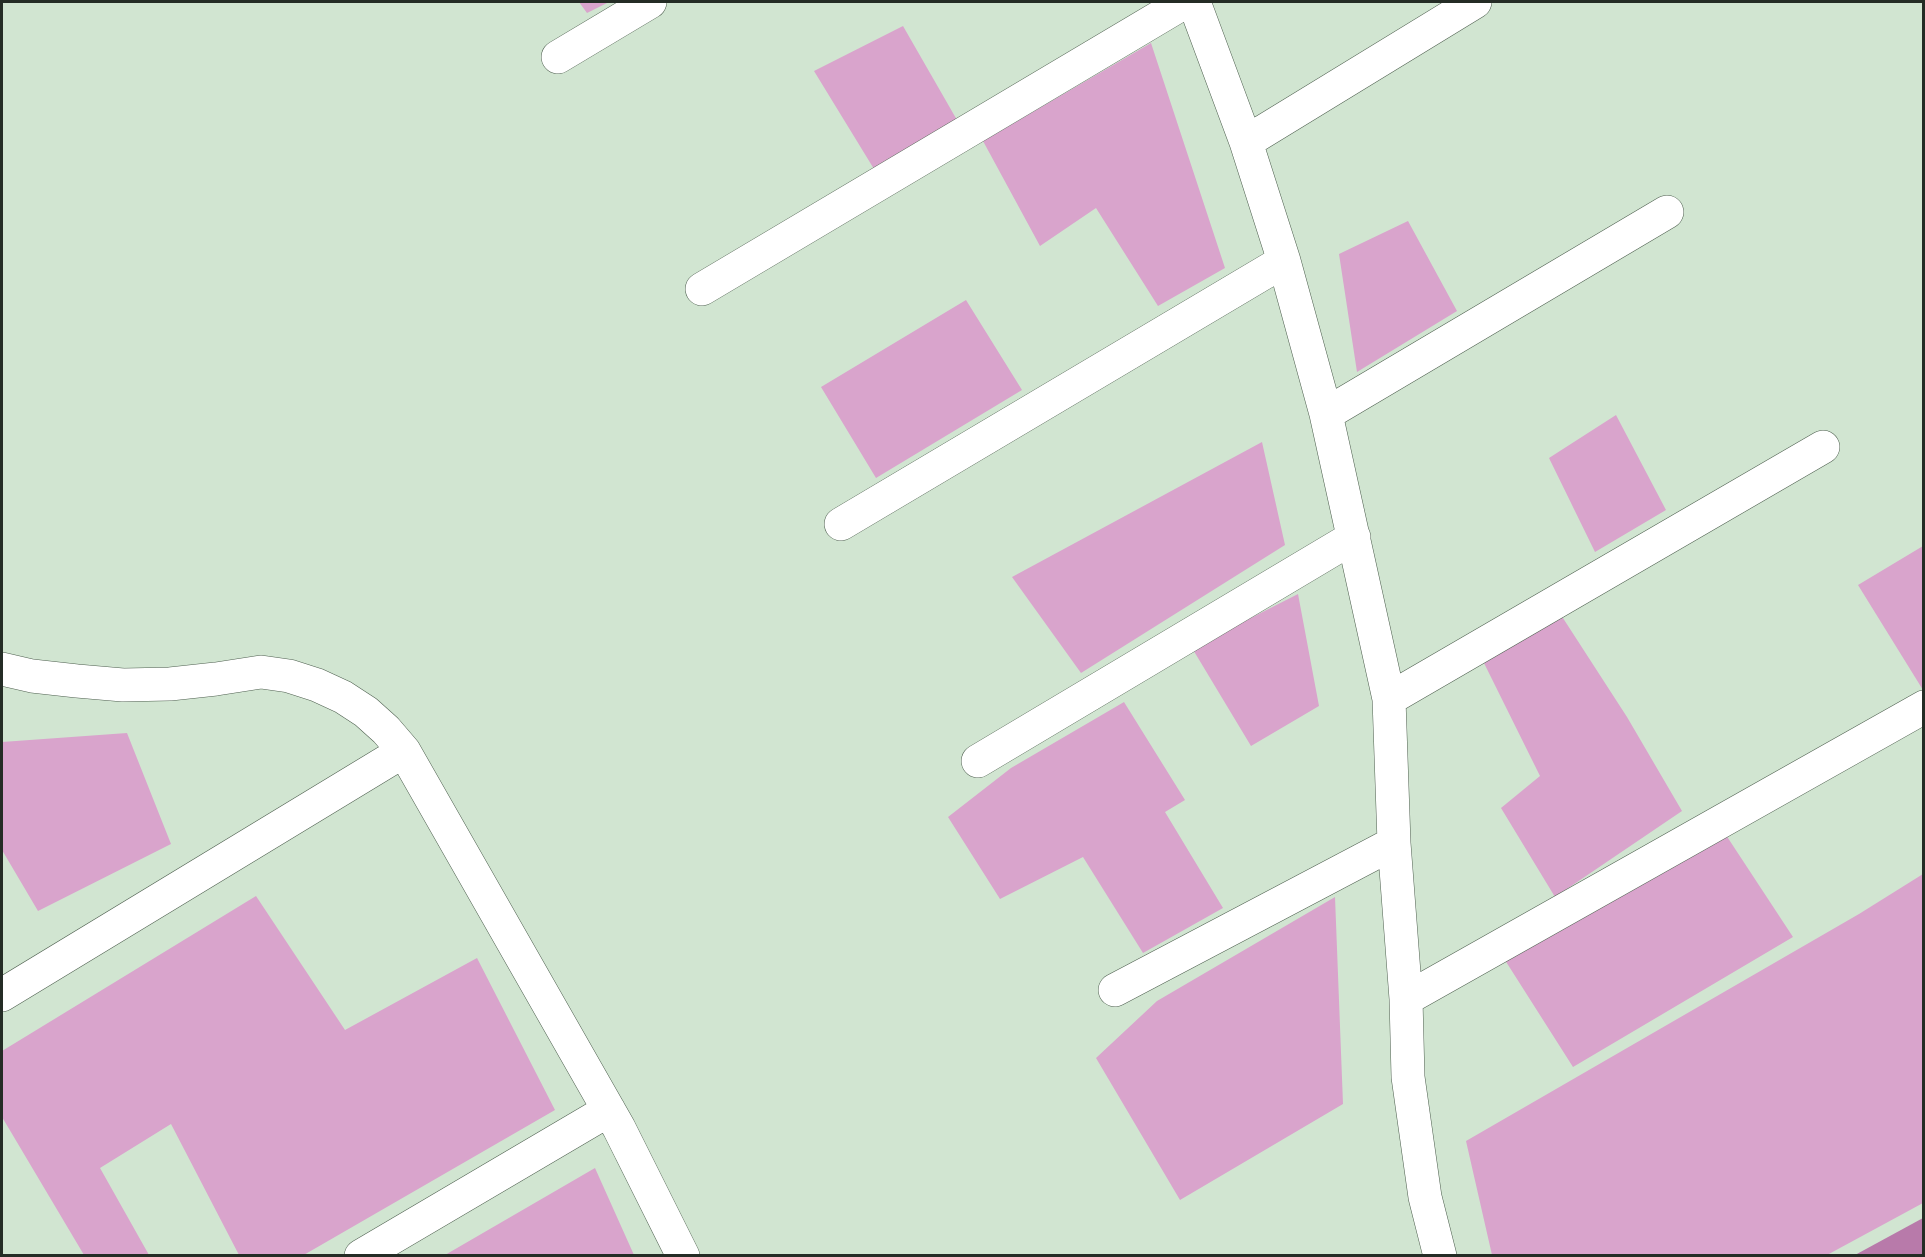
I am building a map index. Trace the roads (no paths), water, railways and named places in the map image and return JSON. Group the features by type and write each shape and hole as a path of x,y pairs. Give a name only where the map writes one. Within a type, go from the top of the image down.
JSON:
{"street":[{"path":"558,57 650,2"},
{"path":"702,290 1185,2"},
{"path":"1194,2 1246,142 1284,261 1326,414 1389,699 1394,843 1406,999 1408,1077 1425,1197 1440,1256"},
{"path":"1246,142 1475,2"},
{"path":"1326,414 1667,212"},
{"path":"841,524 1284,261"},
{"path":"1389,699 1823,447"},
{"path":"978,761 1354,537"},
{"path":"2,669 32,676 123,684 170,684 261,672 289,676 317,684 344,697 366,712 404,751 609,1110 683,1256"},
{"path":"1406,999 1923,706"},
{"path":"2,995 404,751"},
{"path":"1115,990 1394,843"},
{"path":"361,1256 609,1110"}]}
